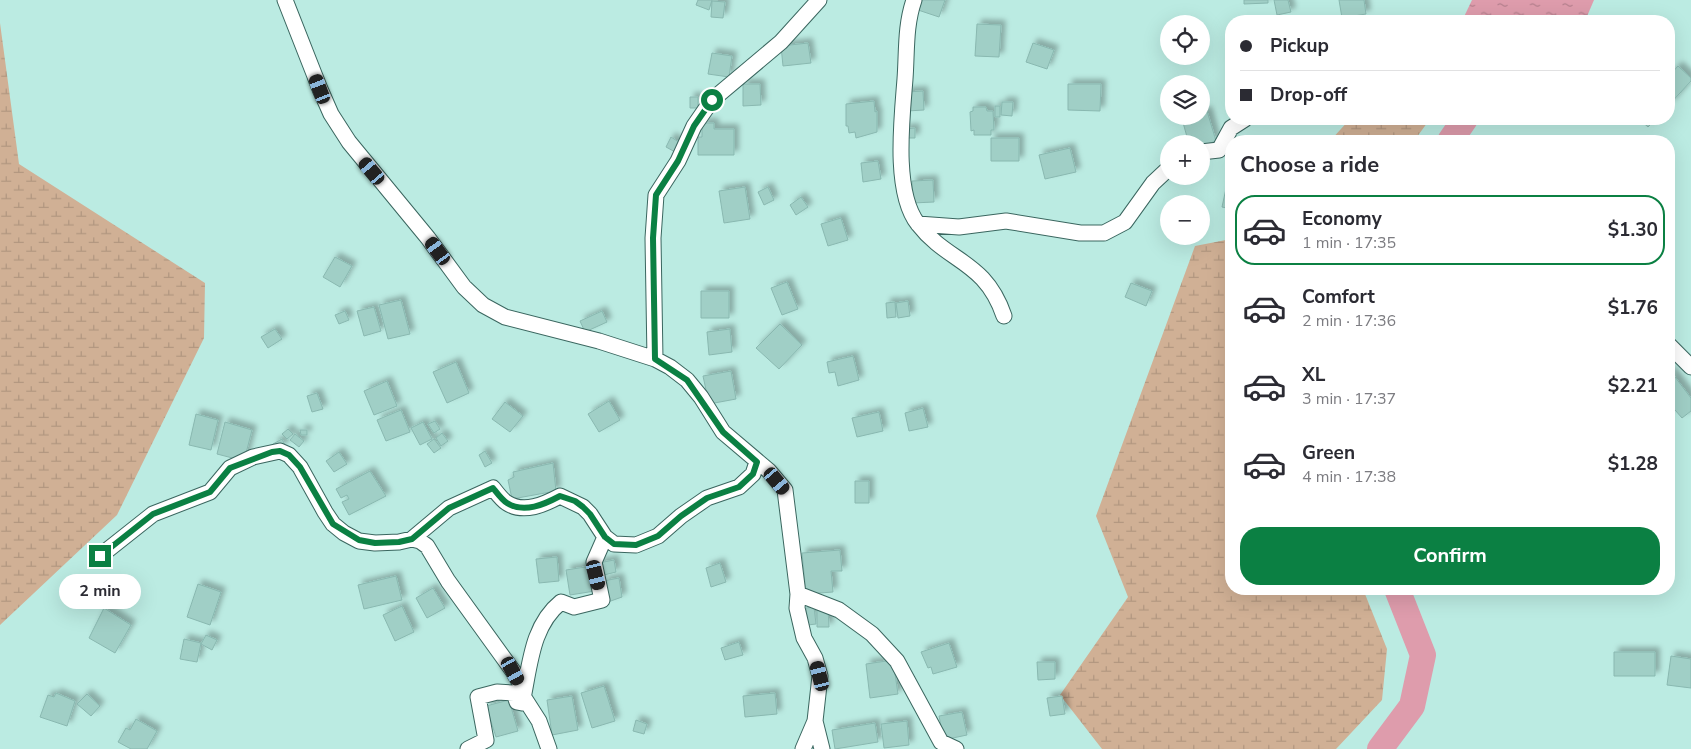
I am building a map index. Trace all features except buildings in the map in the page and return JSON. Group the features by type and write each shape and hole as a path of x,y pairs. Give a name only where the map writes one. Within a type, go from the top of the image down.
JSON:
{"street":[{"path":"285,0 324,97 349,142 428,238 464,287 483,305 505,317 599,341 655,359 687,380 723,432 770,471 785,490 798,594 797,608 804,638 816,658 820,676 816,722 822,749"},
{"path":"655,359 653,238 656,195 678,161 694,126 712,100 781,42 819,0"},
{"path":"914,0 905,44 901,143 905,196 909,211 932,239 981,275 992,288 1004,316"},
{"path":"1228,135 1236,125"},
{"path":"1210,151 1219,150 1225,140"},
{"path":"918,224 959,227 1006,221 1080,233 1104,233 1126,222 1160,177"},
{"path":"1675,351 1691,367"},
{"path":"100,556 153,514 210,492 230,468 253,457 280,451 289,455 300,467 333,524 344,533 359,540 375,543 399,542 412,539 449,508 493,488 507,504 529,508 542,506 560,496 575,501 590,514 605,537 614,544 624,546 648,542 707,498 739,487 753,474 757,462"},
{"path":"468,749 486,740 478,697 497,692 514,692 517,702 522,703 538,631 550,611 561,602 574,607 602,600 594,562 605,537"},
{"path":"412,539 420,541 427,546 448,581 513,671 523,688 523,696 539,721 549,749"},
{"path":"798,594 839,610 872,634 897,661 941,742 956,749"},
{"path":"803,749 816,722"}],"green space":[{"path":"0,23 19,164 205,283 204,338 117,515 0,625"},
{"path":"1345,125 1426,125 1418,135 1335,135"},
{"path":"1225,240 1225,595 1365,595 1387,649 1382,700 1336,749 1102,749 1060,695 1128,597 1096,516 1195,246 1210,245 1210,243"}],"water":[{"path":"1472,0 1594,0 1588,15 1465,15"}],"waterway":[{"path":"1454,135 1461,125"},
{"path":"1380,749 1412,706 1423,655 1399,595"}],"route":[{"path":"100,556 138,528 153,514 210,492 230,468 253,457 280,451 289,455 300,467 333,524 344,533 359,540 375,543 399,542 412,539 449,508 493,488 507,504 529,508 542,506 560,496 575,501 590,514 605,537 614,544 624,546 636,545 648,542 658,536 681,516 707,498 739,487 753,474 757,462 723,432 701,397 687,380 670,367 655,359 653,238 656,195 678,161 694,126 712,100"}]}
